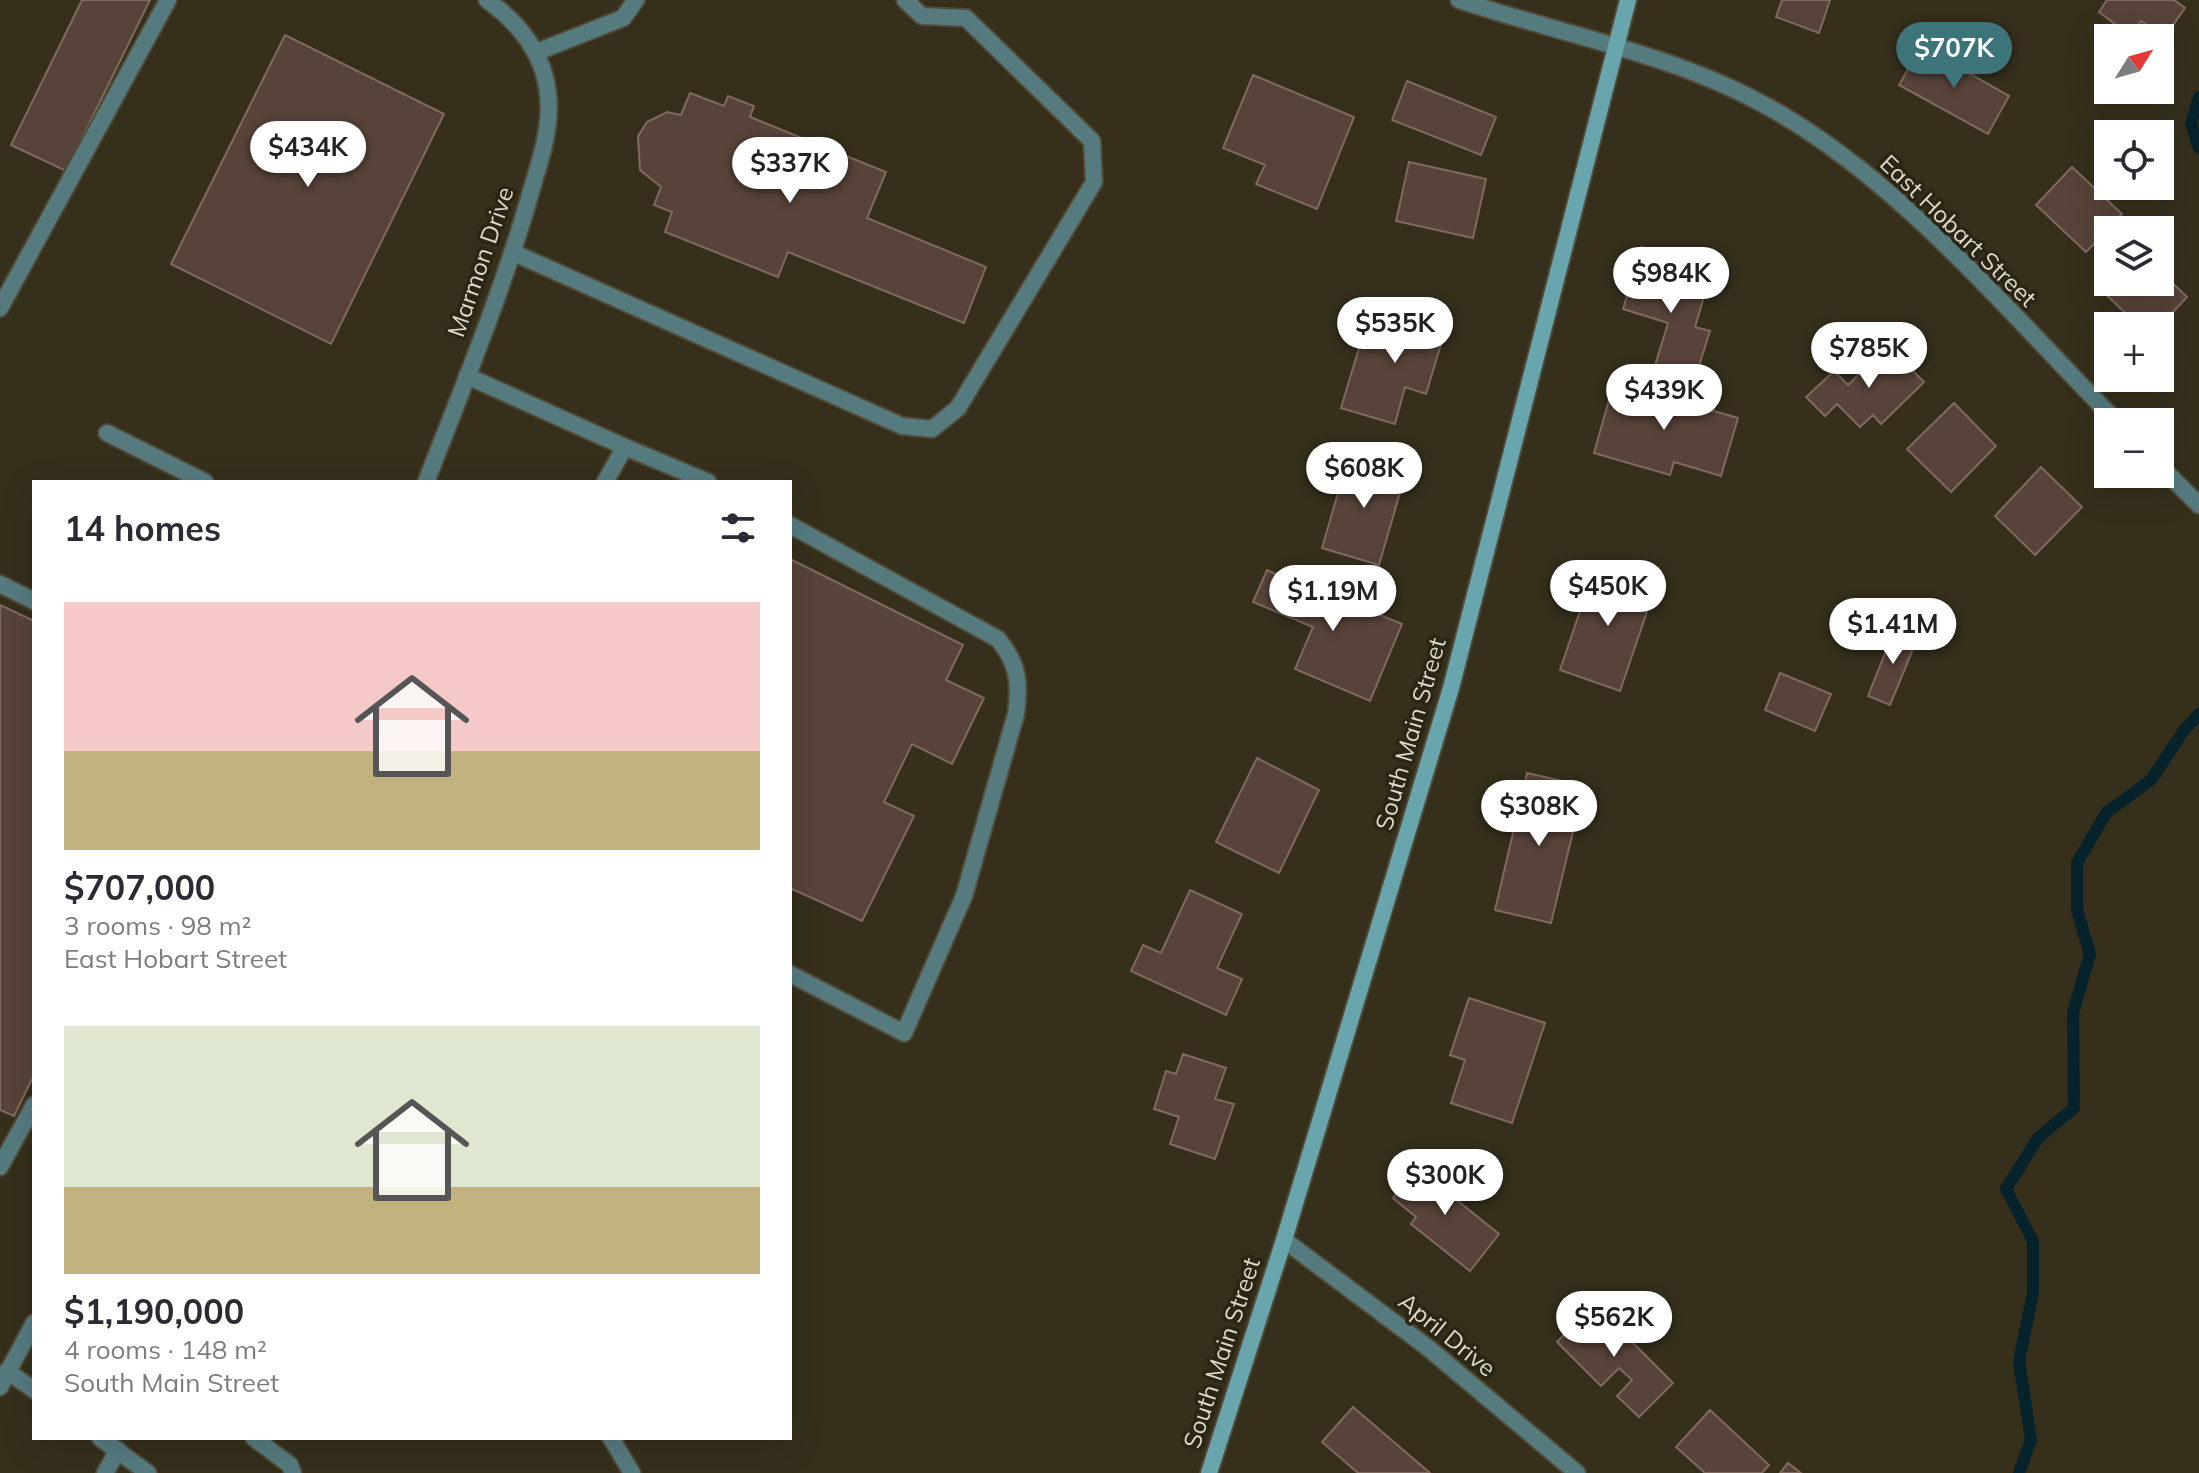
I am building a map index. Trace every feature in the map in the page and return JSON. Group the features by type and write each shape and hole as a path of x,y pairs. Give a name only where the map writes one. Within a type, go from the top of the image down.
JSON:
{"street":[{"path":"0,308 168,0"},
{"path":"487,0 510,17 537,52 623,18 636,0"},
{"path":"514,253 902,426 932,429 958,408 1094,182 1092,141 966,18 922,16 905,0"},
{"name":"East Hobart Street","path":"1459,0 1686,69 1756,100 1819,137 1899,201 2103,408"},
{"name":"South Main Street","path":"1209,1473 1284,1240 1451,688 1628,0"},
{"name":"Marmon Drive","path":"427,480 514,253 546,137 548,94 537,52"},
{"path":"467,376 703,480"},
{"path":"107,433 201,480"},
{"path":"606,480 625,447"},
{"path":"2174,480 2199,505"},
{"path":"792,526 998,639 1017,667 1020,684 1016,714 964,896 904,1033 792,975"},
{"path":"0,584 32,600"},
{"path":"3,1164 32,1109"},
{"name":"April Drive","path":"1284,1240 1427,1347 1577,1473"},
{"path":"32,1327 4,1379 32,1389"},
{"path":"103,1440 148,1473"},
{"path":"257,1440 290,1465 293,1473"},
{"path":"612,1440 632,1473"},
{"path":"105,1473 118,1450"}],"building":[{"path":"82,0 150,0 66,171 11,145"},
{"path":"1782,0 1830,0 1819,33 1776,17"},
{"path":"2107,0 2174,0 2185,8 2174,24 2145,24 2141,21 2139,24 2115,24 2099,12"},
{"path":"285,35 444,114 331,344 171,264"},
{"path":"1921,46 2009,96 1988,134 1899,85"},
{"path":"1253,75 1354,117 1317,209 1256,184 1265,165 1223,148"},
{"path":"1407,81 1496,117 1481,155 1392,120"},
{"path":"690,93 724,106 728,96 754,106 750,117 886,172 867,218 986,267 964,323 788,252 778,277 665,232 672,212 654,205 661,187 640,170 638,136 647,122 667,112 681,115"},
{"path":"1409,162 1486,179 1473,238 1396,221"},
{"path":"2072,167 2094,188 2094,200 2107,200 2122,214 2094,216 2094,244 2086,252 2036,205"},
{"path":"1641,247 1695,264 1690,281 1707,287 1695,327 1710,331 1690,394 1650,382 1668,323 1623,309"},
{"path":"2174,284 2187,297 2173,312 2124,312 2107,296 2174,296"},
{"path":"1395,305 1448,321 1426,394 1405,387 1395,424 1341,408 1362,338 1384,344"},
{"path":"1888,346 1924,382 1881,424 1873,415 1860,427 1837,404 1825,416 1806,397 1834,371 1848,385"},
{"path":"1614,382 1738,418 1721,476 1674,462 1670,475 1594,453"},
{"path":"1954,403 1996,446 1951,492 1907,449"},
{"path":"1349,455 1406,472 1379,565 1322,548"},
{"path":"2041,467 2082,507 2035,555 1995,516"},
{"path":"792,560 963,645 946,680 984,698 952,764 912,744 884,802 914,816 862,921 792,889"},
{"path":"1596,564 1656,585 1620,691 1560,670"},
{"path":"1267,570 1300,585 1305,573 1324,581 1320,590 1402,624 1370,701 1295,669 1313,627 1253,602"},
{"path":"0,605 32,620 32,1079 14,1116 0,1110"},
{"path":"1895,628 1918,637 1890,705 1868,696"},
{"path":"1780,673 1831,694 1815,731 1765,710"},
{"path":"1257,758 1319,790 1279,873 1216,842"},
{"path":"1527,773 1584,786 1551,923 1495,910"},
{"path":"1190,890 1242,914 1217,968 1242,979 1226,1015 1131,971 1143,945 1161,953"},
{"path":"1469,998 1545,1023 1512,1123 1451,1103 1465,1060 1450,1055"},
{"path":"1183,1054 1226,1068 1215,1099 1234,1104 1215,1159 1170,1144 1179,1117 1154,1109 1166,1071 1176,1074"},
{"path":"1423,1160 1449,1182 1443,1189 1499,1234 1470,1271 1411,1224 1416,1217 1393,1198"},
{"path":"1594,1304 1673,1383 1639,1417 1617,1396 1632,1380 1619,1368 1601,1386 1557,1342"},
{"path":"1353,1407 1430,1473 1358,1473 1322,1442"},
{"path":"1710,1410 1769,1465 1762,1473 1705,1473 1676,1447"},
{"path":"1788,1463 1801,1473 1780,1473"}],"waterway":[{"path":"2199,97 2191,124 2199,148"},
{"path":"2019,1473 2031,1440 2019,1361 2033,1293 2033,1241 2006,1189 2038,1138 2074,1108 2073,1013 2090,954 2077,910 2077,863 2106,813 2151,780 2184,730 2199,714"}]}
